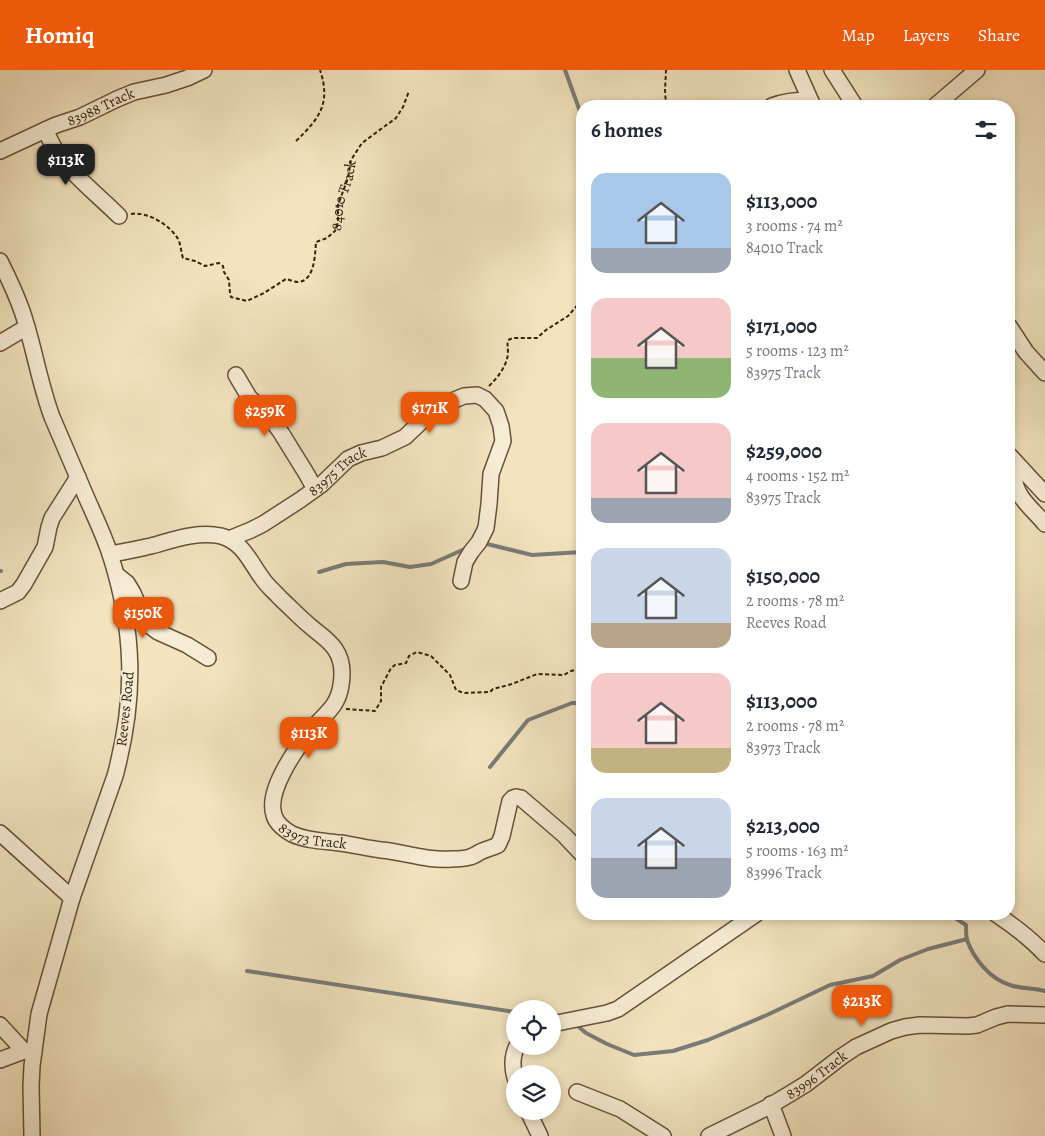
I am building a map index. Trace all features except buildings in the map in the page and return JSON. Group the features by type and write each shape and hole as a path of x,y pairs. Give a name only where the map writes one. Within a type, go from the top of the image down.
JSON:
{"street":[{"name":"83988 Track","path":"0,151 134,92 166,85 204,70"},
{"path":"797,70 811,100"},
{"path":"832,70 851,100"},
{"path":"942,100 977,70"},
{"path":"45,130 64,162 82,182 119,216"},
{"name":"Reeves Road","path":"0,261 14,290 27,327 45,398 110,554 124,604 130,674 126,726 121,756 72,898 29,1052 32,1136"},
{"path":"0,344 27,327"},
{"path":"1015,335 1026,352 1045,373"},
{"path":"236,375 250,397 280,431 315,489"},
{"path":"461,581 465,562 486,528 491,474 503,441 502,426 496,411 485,399 477,395"},
{"name":"83975 Track","path":"229,539 263,524 315,489 348,459 361,453 382,448 405,437 426,417 452,400 464,396 477,395"},
{"path":"1015,474 1045,494"},
{"path":"1015,474 1016,488 1020,495 1045,524"},
{"path":"0,601 18,592 24,584 45,547 52,518 78,477"},
{"path":"110,554 130,551 179,537 207,535 229,539"},
{"name":"83973 Track","path":"229,539 241,547 247,554 262,579 270,588 295,613 327,639 340,658 342,671 339,695 334,706 311,729 282,773 278,783 273,802 273,813 282,827 290,833 312,840 399,852 435,860 466,858 498,844 502,836 510,801 518,797 522,798 576,848"},
{"path":"116,574 127,583 150,626 208,658"},
{"path":"0,832 72,898"},
{"path":"561,1022 618,1009 747,920"},
{"path":"1005,920 1016,927 1045,954"},
{"name":"83996 Track","path":"709,1136 806,1084 856,1048 898,1028 920,1025 978,1025 1008,1014 1045,1015"},
{"path":"0,1025 29,1052"},
{"path":"0,1060 29,1052"},
{"path":"577,1092 620,1109 663,1136"},
{"path":"771,1104 783,1136"},
{"path":"532,1120 540,1136"}],"path":[{"path":"296,141 322,110 325,94 320,70"},
{"path":"666,70 666,100"},
{"name":"84010 Track","path":"119,216 135,213 157,220 171,230 179,240 183,258 205,266 219,263 229,280 231,297 247,301 286,279 298,282 305,280 310,275 316,242 327,238 334,231 338,222 338,204 348,178 351,160 362,143 396,118 403,107 409,91"},
{"path":"477,395 488,388 502,370 506,362 508,340 513,338 537,338 568,316 576,307"},
{"path":"334,706 375,711 381,701 381,687 391,668 395,665 406,663 409,656 417,652 431,656 450,675 456,690 465,693 490,692 537,674 564,675 576,670"}],"waterway":[{"path":"565,70 576,100"},
{"path":"483,543 532,555 576,552"},
{"path":"319,572 346,564 383,562 410,567 431,564 467,548"},
{"path":"490,767 528,720 576,703"},
{"path":"958,920 966,925 970,947 978,961 989,973 1010,985 1045,991"},
{"path":"574,1023 586,1033 634,1055 673,1051 708,1040 830,985 873,976 900,960 928,949 967,939"},
{"path":"247,971 506,1011"}]}
